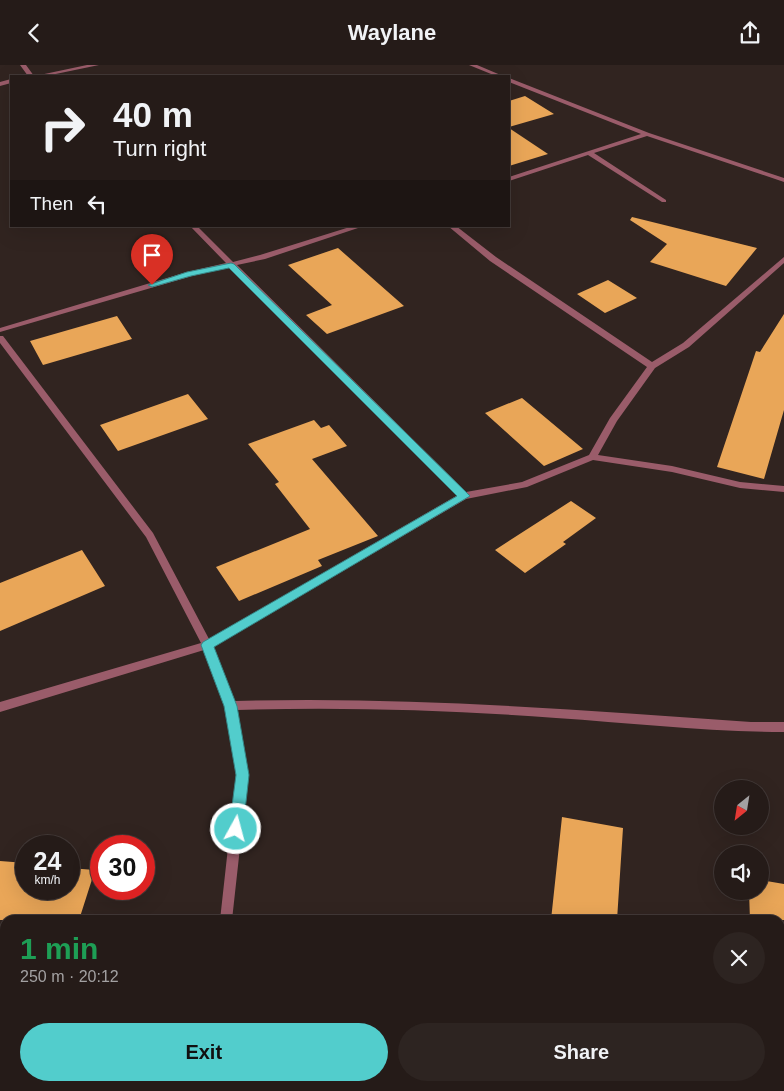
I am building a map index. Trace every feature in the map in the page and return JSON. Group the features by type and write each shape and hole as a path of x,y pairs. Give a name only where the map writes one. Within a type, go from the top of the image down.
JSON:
{"street":[{"path":"23,65 31,75"},
{"path":"43,75 96,65"},
{"path":"472,65 497,75"},
{"path":"510,80 647,135 784,181"},
{"path":"510,179 647,135"},
{"path":"589,153 664,201"},
{"path":"194,227 464,496"},
{"path":"0,330 190,274 231,266 358,227"},
{"path":"452,227 493,259 652,366"},
{"path":"592,457 612,420 652,366 686,345 784,259"},
{"path":"0,338 150,535 207,645 231,706 242,775 227,915"},
{"path":"0,707 207,645 464,496 524,485 592,457 672,469 740,485 784,489"},
{"path":"231,706 299,703 480,709 751,727 784,727"}],"building":[{"path":"525,96 554,114 510,127 510,101"},
{"path":"510,129 548,154 510,166"},
{"path":"632,217 757,248 726,286 650,262 667,244 630,220"},
{"path":"338,248 404,306 327,334 306,315 332,305 288,265"},
{"path":"608,280 637,298 605,313 577,294"},
{"path":"784,314 784,410 764,479 717,467 756,351 760,352"},
{"path":"117,316 132,339 43,365 30,341"},
{"path":"188,394 208,419 118,451 100,425"},
{"path":"522,398 583,449 544,466 485,413"},
{"path":"314,420 321,428 329,425 347,446 312,459 378,536 318,560 322,566 239,601 216,567 310,529 275,484 279,482 248,444"},
{"path":"571,501 596,518 563,542 566,544 525,573 495,550"},
{"path":"82,550 105,586 0,631 0,583"},
{"path":"562,817 623,828 617,915 552,915"},
{"path":"0,861 15,862 15,900 80,900 80,869 90,870 90,886 81,915 0,915"},
{"path":"769,882 784,884 784,915 750,915 749,900 769,900"}],"route":[{"path":"152,285 190,274 231,266 464,496 207,645 231,706 242,775 236,829"}]}
